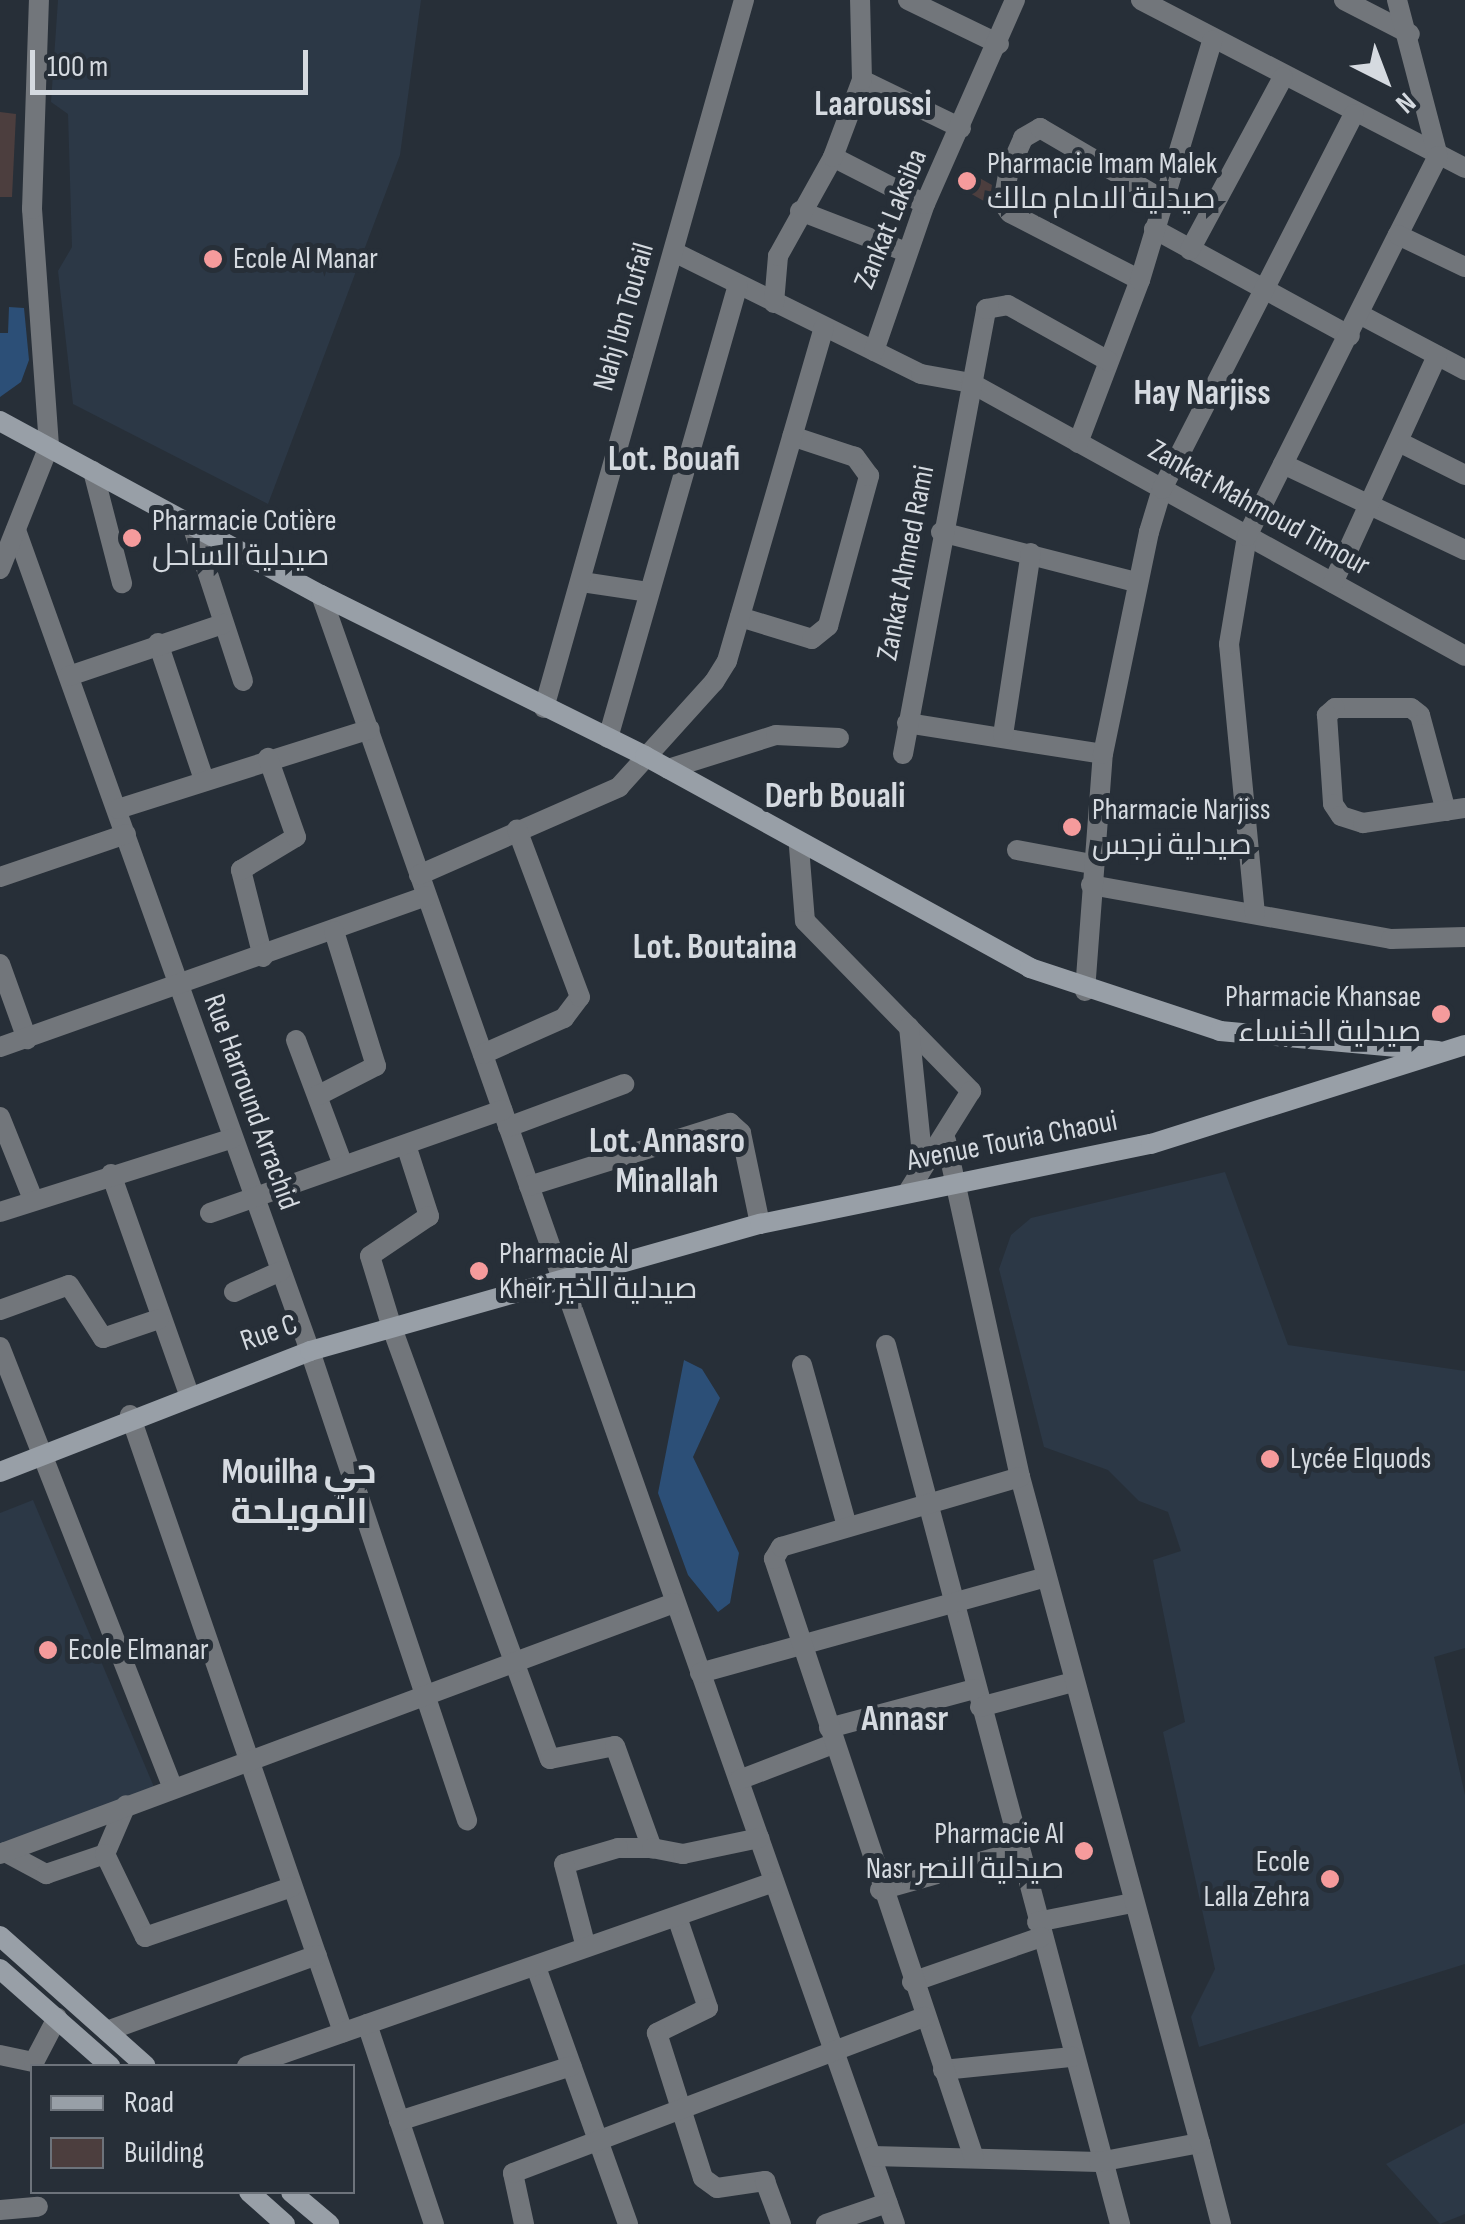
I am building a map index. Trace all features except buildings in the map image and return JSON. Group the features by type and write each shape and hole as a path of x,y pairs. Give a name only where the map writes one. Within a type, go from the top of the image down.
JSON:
{"street":[{"path":"3,555 49,446 32,209 39,0"},
{"name":"Nahj Ibn Toufail","path":"544,708 744,0"},
{"path":"774,303 778,256 800,210 833,157 862,80 860,0"},
{"path":"908,0 1000,44"},
{"name":"Zankat Laksiba","path":"874,351 925,204 1000,44 1015,0"},
{"path":"1141,0 1283,78 1465,168"},
{"path":"1344,0 1410,34"},
{"path":"1255,914 1229,644 1247,536 1438,156 1410,34 1398,0"},
{"path":"1078,442 1140,280 1212,41"},
{"path":"1190,250 1283,78"},
{"path":"862,80 961,128"},
{"path":"1085,992 1103,754 1136,582 1162,489 1266,296 1354,114"},
{"path":"1140,280 1010,212 1003,203 1010,170 1023,138 1040,128 1163,200"},
{"path":"833,157 925,204"},
{"path":"800,210 906,252"},
{"path":"1154,229 1266,296 1350,336"},
{"path":"1398,234 1465,267"},
{"name":"Zankat Mahmoud Timour","path":"674,252 921,374 971,384 1465,656"},
{"path":"608,738 738,286"},
{"name":"Zankat Ahmed Rami","path":"902,754 986,310 997,302 1108,361"},
{"path":"1360,315 1465,370"},
{"path":"419,875 516,829 619,787 714,682 740,617 824,328"},
{"path":"1333,583 1403,444 1438,356"},
{"path":"0,420 321,595 646,756 799,847 1085,992 1220,1032 1438,1051"},
{"path":"740,617 812,639 828,626 868,476 855,457 792,436"},
{"path":"1403,444 1465,476"},
{"path":"1283,464 1465,550"},
{"path":"93,471 122,583"},
{"path":"192,525 243,681"},
{"name":"Rue Harround Arrachid","path":"16,530 310,1350 467,1820"},
{"path":"941,532 1136,582"},
{"path":"1003,735 1031,553"},
{"path":"582,582 649,592"},
{"path":"321,595 505,1119 567,1282 674,1603 895,2224"},
{"path":"68,676 223,624"},
{"path":"158,643 204,780"},
{"path":"1335,708 1411,708 1420,714 1455,809 1363,823 1342,816 1333,804 1326,715 1335,708"},
{"path":"907,723 1003,735 1103,754"},
{"path":"118,809 268,758 370,729"},
{"path":"668,769 776,735 839,738"},
{"path":"263,958 241,870 296,837 268,758"},
{"path":"482,1054 564,1018 580,997 516,829"},
{"path":"0,877 126,834"},
{"path":"799,847 805,921 971,1091 946,1140 923,1166 908,1192"},
{"path":"1017,850 1091,874 1255,914 1391,940 1465,937"},
{"path":"0,1047 178,990 426,896"},
{"path":"318,1094 376,1066 334,931"},
{"path":"0,964 26,1038"},
{"path":"909,1027 923,1166"},
{"path":"296,1040 344,1165"},
{"name":"Avenue Touria Chaoui","path":"567,1282 760,1224 1150,1144 1465,1045"},
{"path":"210,1212 344,1165 624,1084"},
{"path":"0,1117 33,1199"},
{"path":"529,1186 730,1122 741,1133 760,1224"},
{"path":"0,1212 233,1138"},
{"path":"946,1140 952,1186 1020,1477 1221,2224"},
{"path":"406,1146 429,1216 370,1256 392,1328 550,1759 602,1746 619,1750 652,1848"},
{"path":"112,1174 159,1319 188,1392"},
{"path":"234,1292 281,1272"},
{"name":"Rue C","path":"0,1472 188,1392 310,1350 567,1282"},
{"path":"0,1310 69,1285 103,1338 159,1319"},
{"path":"886,1345 1072,2057 1120,2224"},
{"path":"0,1347 172,1787"},
{"path":"802,1365 847,1526"},
{"path":"130,1416 246,1762 343,2032"},
{"path":"974,2158 880,1890 774,1554 847,1526 1020,1477"},
{"path":"700,1673 1046,1577"},
{"path":"2,1853 674,1603"},
{"path":"739,1780 831,1736 978,1698 1073,1682"},
{"path":"2,1853 46,1874 105,1854 126,1805"},
{"path":"586,1947 564,1864 618,1848 652,1848 684,1854 759,1838"},
{"path":"880,1890 1019,1851"},
{"path":"105,1854 145,1937 292,1887"},
{"path":"253,2064 774,1882"},
{"path":"912,1982 1039,1929 1132,1903"},
{"path":"677,1917 708,2008 657,2031 706,2183 765,2181 782,2224"},
{"path":"0,1936 144,2064"},
{"path":"107,2030 317,1954"},
{"path":"536,1967 628,2224"},
{"path":"0,1969 108,2064"},
{"path":"524,2224 511,2174 924,2017"},
{"path":"0,2055 34,2064 56,2018"},
{"path":"367,2024 434,2224"},
{"path":"943,2070 1072,2057"},
{"path":"399,2122 570,2066"},
{"path":"872,2156 1100,2162 1200,2143"},
{"path":"251,2194 285,2224"},
{"path":"292,2194 328,2224"},
{"path":"826,2224 887,2203"},
{"path":"0,2210 38,2208"}],"shaded area":[{"name":"Ecole Al Manar","path":"58,0 421,0 400,155 268,504 73,404 58,271 72,247 68,114 51,102"},
{"path":"9,307 24,308 29,360 21,382 0,397 0,333 8,333"},
{"name":"Lycée Elquods","path":"1225,1172 1288,1345 1465,1371 1465,1648 1434,1657 1465,1795 1465,1964 1199,2047 1191,2017 1215,1969 1163,1732 1185,1722 1153,1560 1181,1551 1168,1512 1139,1501 1108,1470 1044,1447 999,1269 1011,1235 1031,1218"},
{"path":"684,1360 702,1369 720,1398 693,1457 739,1553 730,1603 718,1612 688,1575 658,1493"},
{"name":"Ecole Elmanar","path":"33,1500 154,1787 0,1849 0,1513"},
{"path":"1465,2123 1465,2214 1440,2224 1386,2164"}],"place":[{"name":"Pharmacie Imam Malek صيدلية الامام مالك","path":"967,181"},
{"name":"Ecole Al Manar","path":"213,259"},
{"name":"Pharmacie Cotière صيدلية الساحل","path":"132,538"},
{"name":"Pharmacie Narjiss صيدلية نرجس","path":"1072,827"},
{"name":"Pharmacie Khansae صيدلية الخنساء","path":"1441,1014"},
{"name":"Pharmacie Al Kheir صيدلية الخير","path":"479,1271"},
{"name":"Lycée Elquods","path":"1270,1459"},
{"name":"Ecole Elmanar","path":"48,1650"},
{"name":"Pharmacie Al Nasr صيدلية النصر","path":"1084,1851"},
{"name":"Ecole Lalla Zehra","path":"1330,1879"}],"district":[{"name":"Laaroussi","path":"873,105"},
{"name":"Hay Narjiss","path":"1202,394"},
{"name":"Lot. Bouafi","path":"674,460"},
{"name":"Derb Bouali","path":"835,797"},
{"name":"Lot. Boutaina","path":"715,948"},
{"name":"Lot. Annasro Minallah","path":"667,1162"},
{"name":"Mouilha حي المويلحة","path":"299,1493"},
{"name":"Annasr","path":"905,1720"}]}
